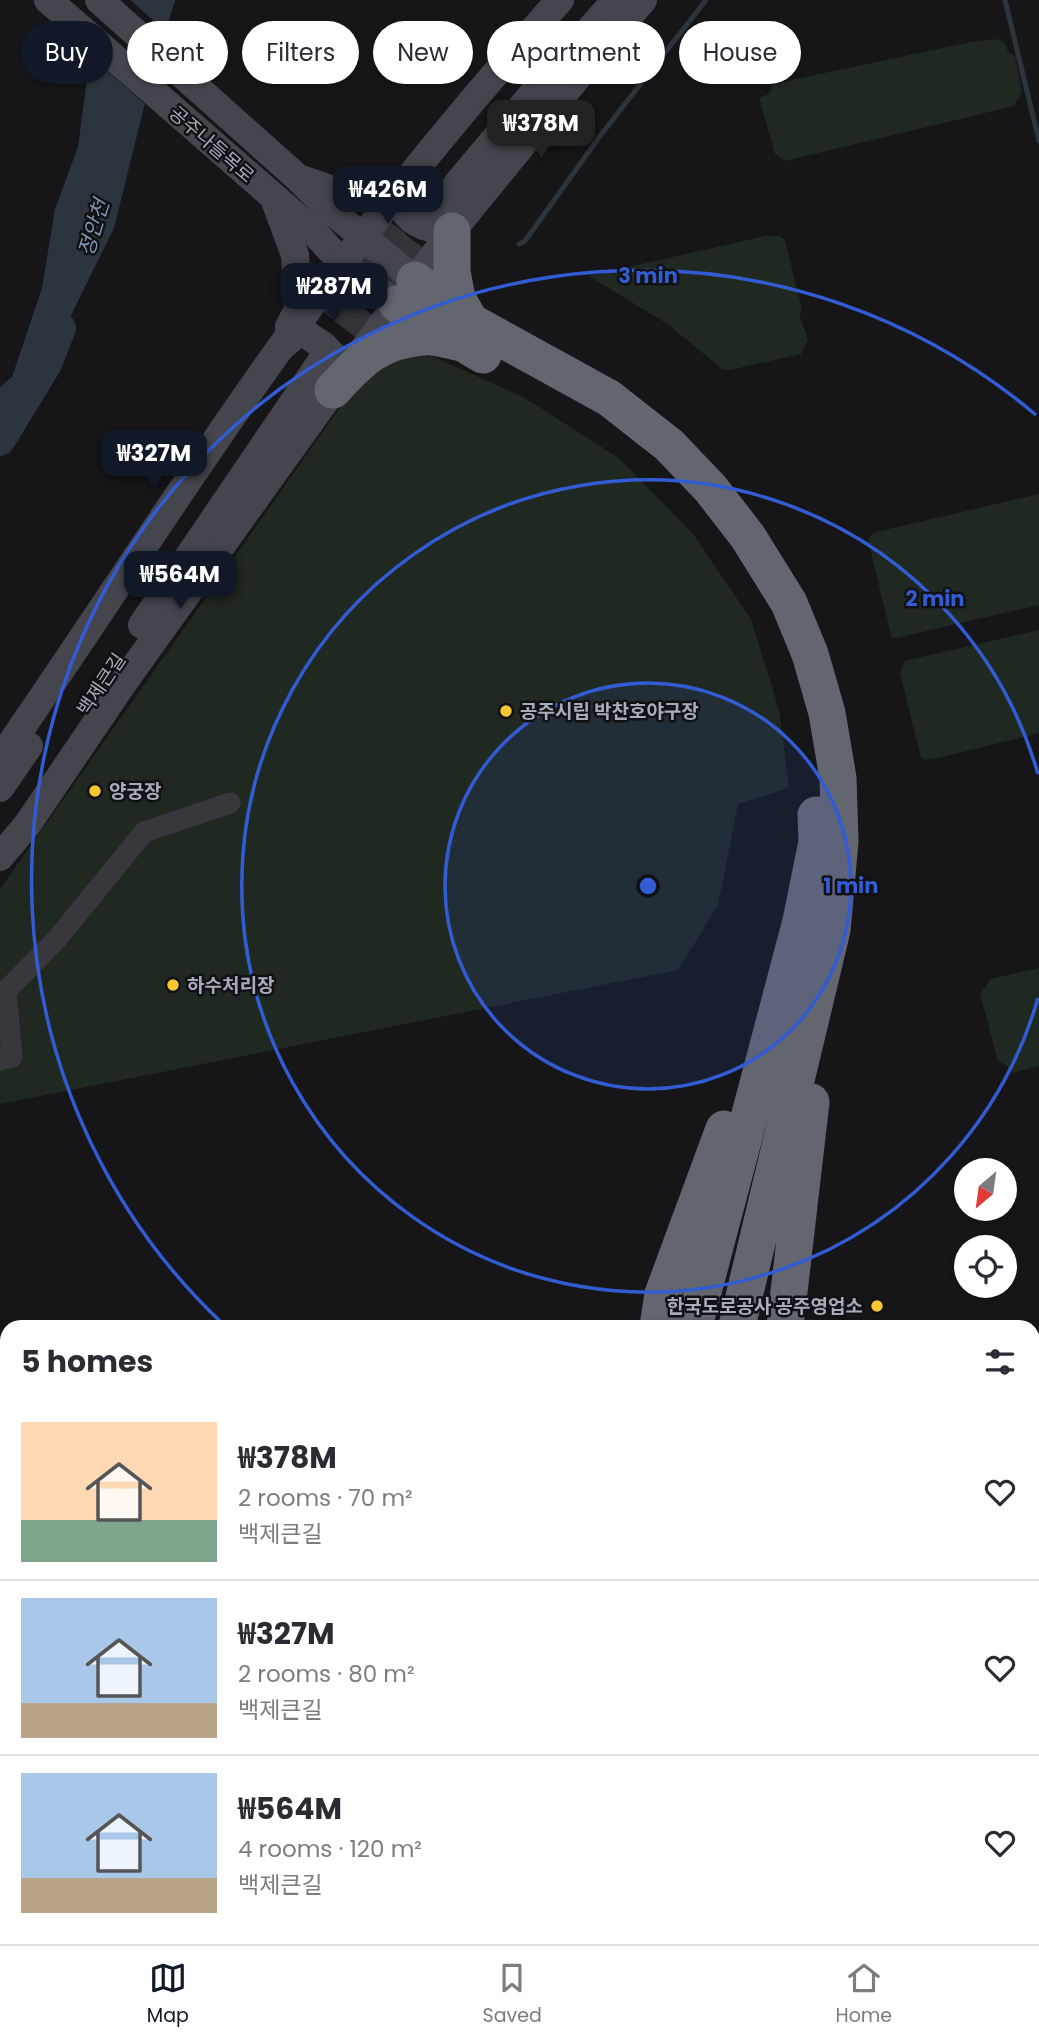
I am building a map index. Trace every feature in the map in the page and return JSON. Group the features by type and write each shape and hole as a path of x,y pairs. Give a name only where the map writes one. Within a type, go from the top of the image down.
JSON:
{"highway":[{"path":"427,206 452,272 465,332"},
{"path":"406,292 465,332 609,398 669,444 711,489 748,537 789,603 810,654 827,713 838,778 840,841 696,1320"},
{"path":"308,363 359,361 386,344 465,332"},
{"path":"659,1320 663,1294 816,926"},
{"path":"738,1320 816,926"},
{"path":"785,1320 816,926"}],"main road":[{"name":"공주나들목로","path":"48,0 274,199 328,211"},
{"name":"공주나들목로","path":"99,0 298,178 328,211"},
{"path":"0,759 308,363 406,292 442,136 560,0"},
{"path":"427,206 583,0"},
{"path":"427,206 616,0"},
{"path":"0,857 27,825 126,679 308,363 343,264 363,237 427,206 580,74 643,0"},
{"path":"328,211 373,197 427,206"},
{"path":"274,199 295,255 298,309 308,363"},
{"path":"328,211 363,237 406,292"},
{"path":"328,211 343,264"},
{"path":"343,264 406,292"},
{"name":"백제큰길","path":"0,788 308,363"},
{"name":"백제큰길","path":"0,832 308,363"}],"street":[{"path":"0,1060 12,1057 6,991 57,939 144,832 230,803"}],"shaded area":[{"path":"993,39 1002,41 1007,46 1007,51 1015,56 1022,92 1014,106 785,161 775,154 759,98 769,94 773,84 801,84 801,78"},
{"path":"765,236 780,236 785,240 802,310 799,313 808,340 801,354 730,370 722,369 669,325 589,276"},
{"path":"432,356 523,397 619,458 693,534 751,619 779,710 789,788 738,804 718,905 678,970 0,1104 0,889 341,406 390,358"},
{"path":"1039,494 1039,605 892,639 868,540 871,535"},
{"path":"1039,630 1039,733 938,758 921,758 900,673 904,661"},
{"path":"1039,968 1039,1066 1013,1073 998,1061 980,994 991,979"}],"water":[{"path":"114,0 175,0 169,21 127,21 127,84 150,84 114,228 47,364 0,441 0,387 12,377 42,288 55,209 78,147 86,84 113,84 113,21 105,21"}],"pier":[{"path":"110,0 130,0 154,21 127,21 127,84 155,84 148,107 113,76 113,21 101,21"}],"waterway":[{"path":"519,244 525,241 600,136 706,0"},
{"path":"1005,0 1039,141"},
{"name":"정안천","path":"0,441 47,364 61,328"}],"tunnel":[{"path":"303,349 418,193"},
{"path":"320,363 437,209"}],"place":[{"name":"공주시립 박찬호야구장","path":"506,711"},
{"name":"양궁장","path":"95,791"},
{"name":"하수처리장","path":"173,985"},
{"name":"한국도로공사 공주영업소","path":"877,1306"}]}
